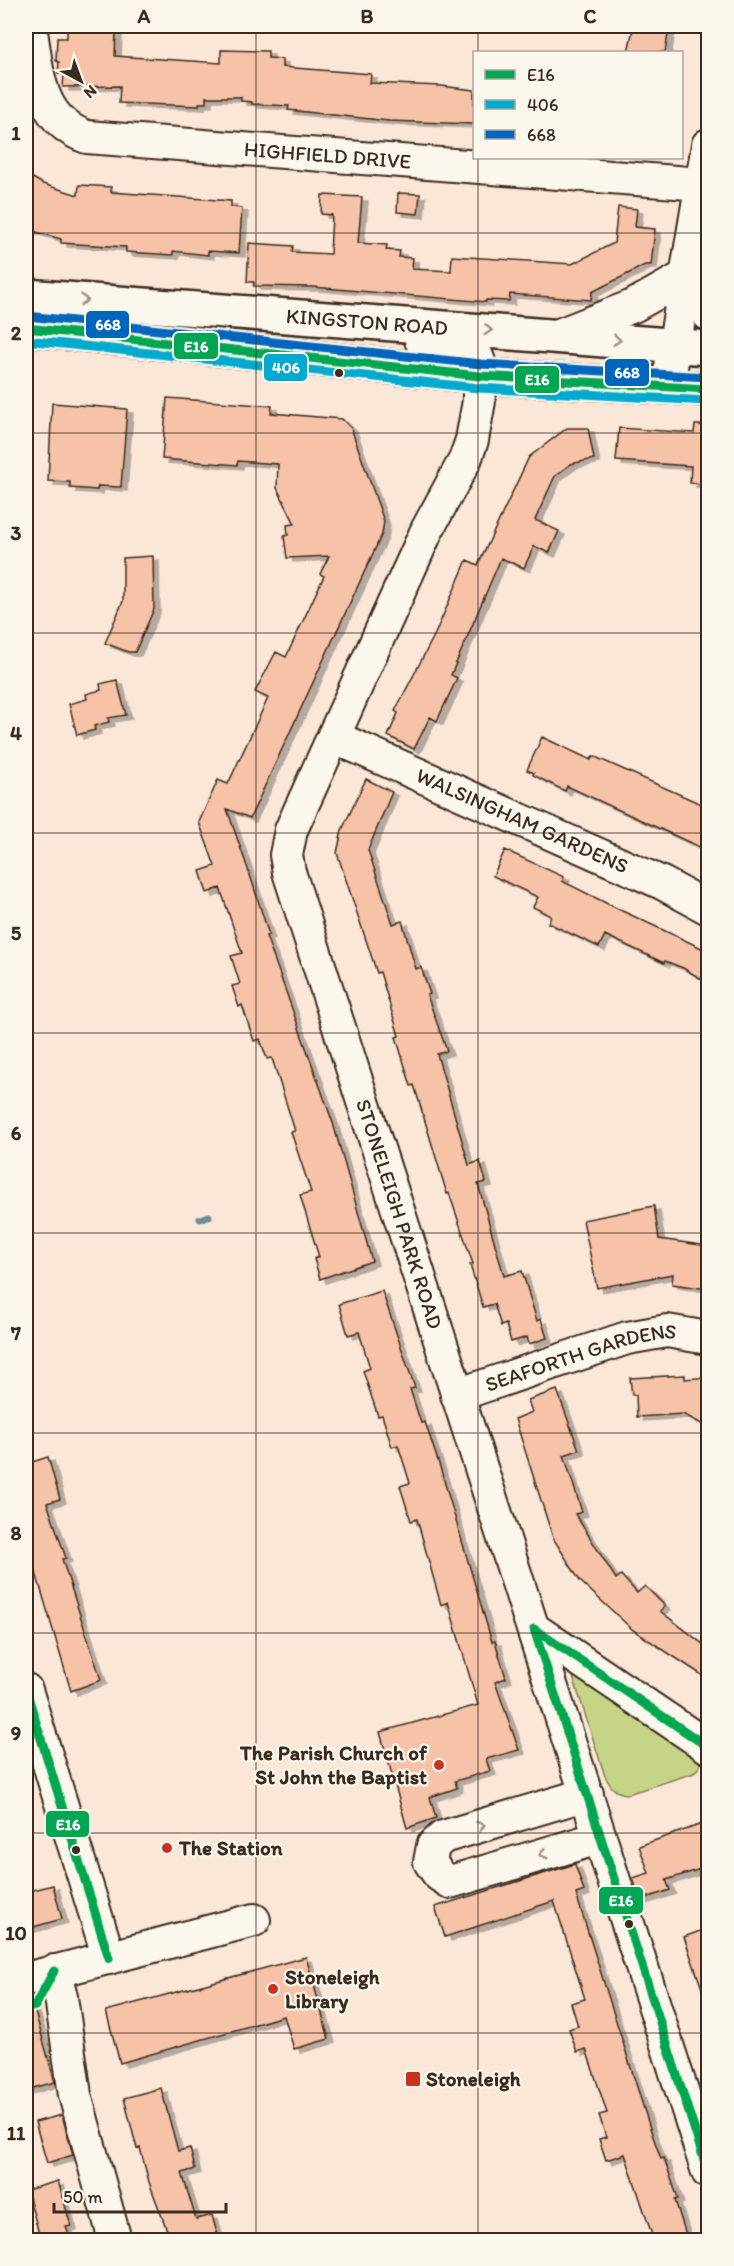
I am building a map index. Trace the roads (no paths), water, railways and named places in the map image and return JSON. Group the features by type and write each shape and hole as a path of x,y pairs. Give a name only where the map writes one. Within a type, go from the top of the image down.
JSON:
{"highway":[{"name":"KINGSTON ROAD","path":"26,296 708,348"},
{"name":"KINGSTON ROAD","path":"26,328 480,376 708,389"}],"street":[{"name":"HIGHFIELD DRIVE","path":"30,26 44,100 62,124 87,137 702,184"},
{"path":"668,385 708,145"},
{"path":"688,275 708,314"},
{"path":"559,336 633,306 688,275"},
{"name":"STONELEIGH PARK ROAD","path":"400,324 424,342 459,343 476,354 480,376 474,429 465,460 427,530 291,830 286,855 289,872 708,2172"},
{"name":"WALSINGHAM GARDENS","path":"334,736 662,883 708,908"},
{"name":"SEAFORTH GARDENS","path":"457,1395 627,1338 667,1331 708,1338"},
{"path":"534,1629 708,1747"},
{"path":"26,1690 109,1958"},
{"path":"586,1794 443,1838 433,1846 430,1862 439,1875 450,1882 599,1838"},
{"path":"115,2241 75,2095 61,1997 40,1975 254,1920"}],"waterway":[{"path":"200,1219 209,1216"}],"place":[{"name":"The Parish Church of St John the Baptist","path":"439,1765"},
{"name":"The Station","path":"167,1848"},
{"name":"Stoneleigh Library","path":"273,1989"},
{"name":"Stoneleigh","path":"413,2079"}]}
